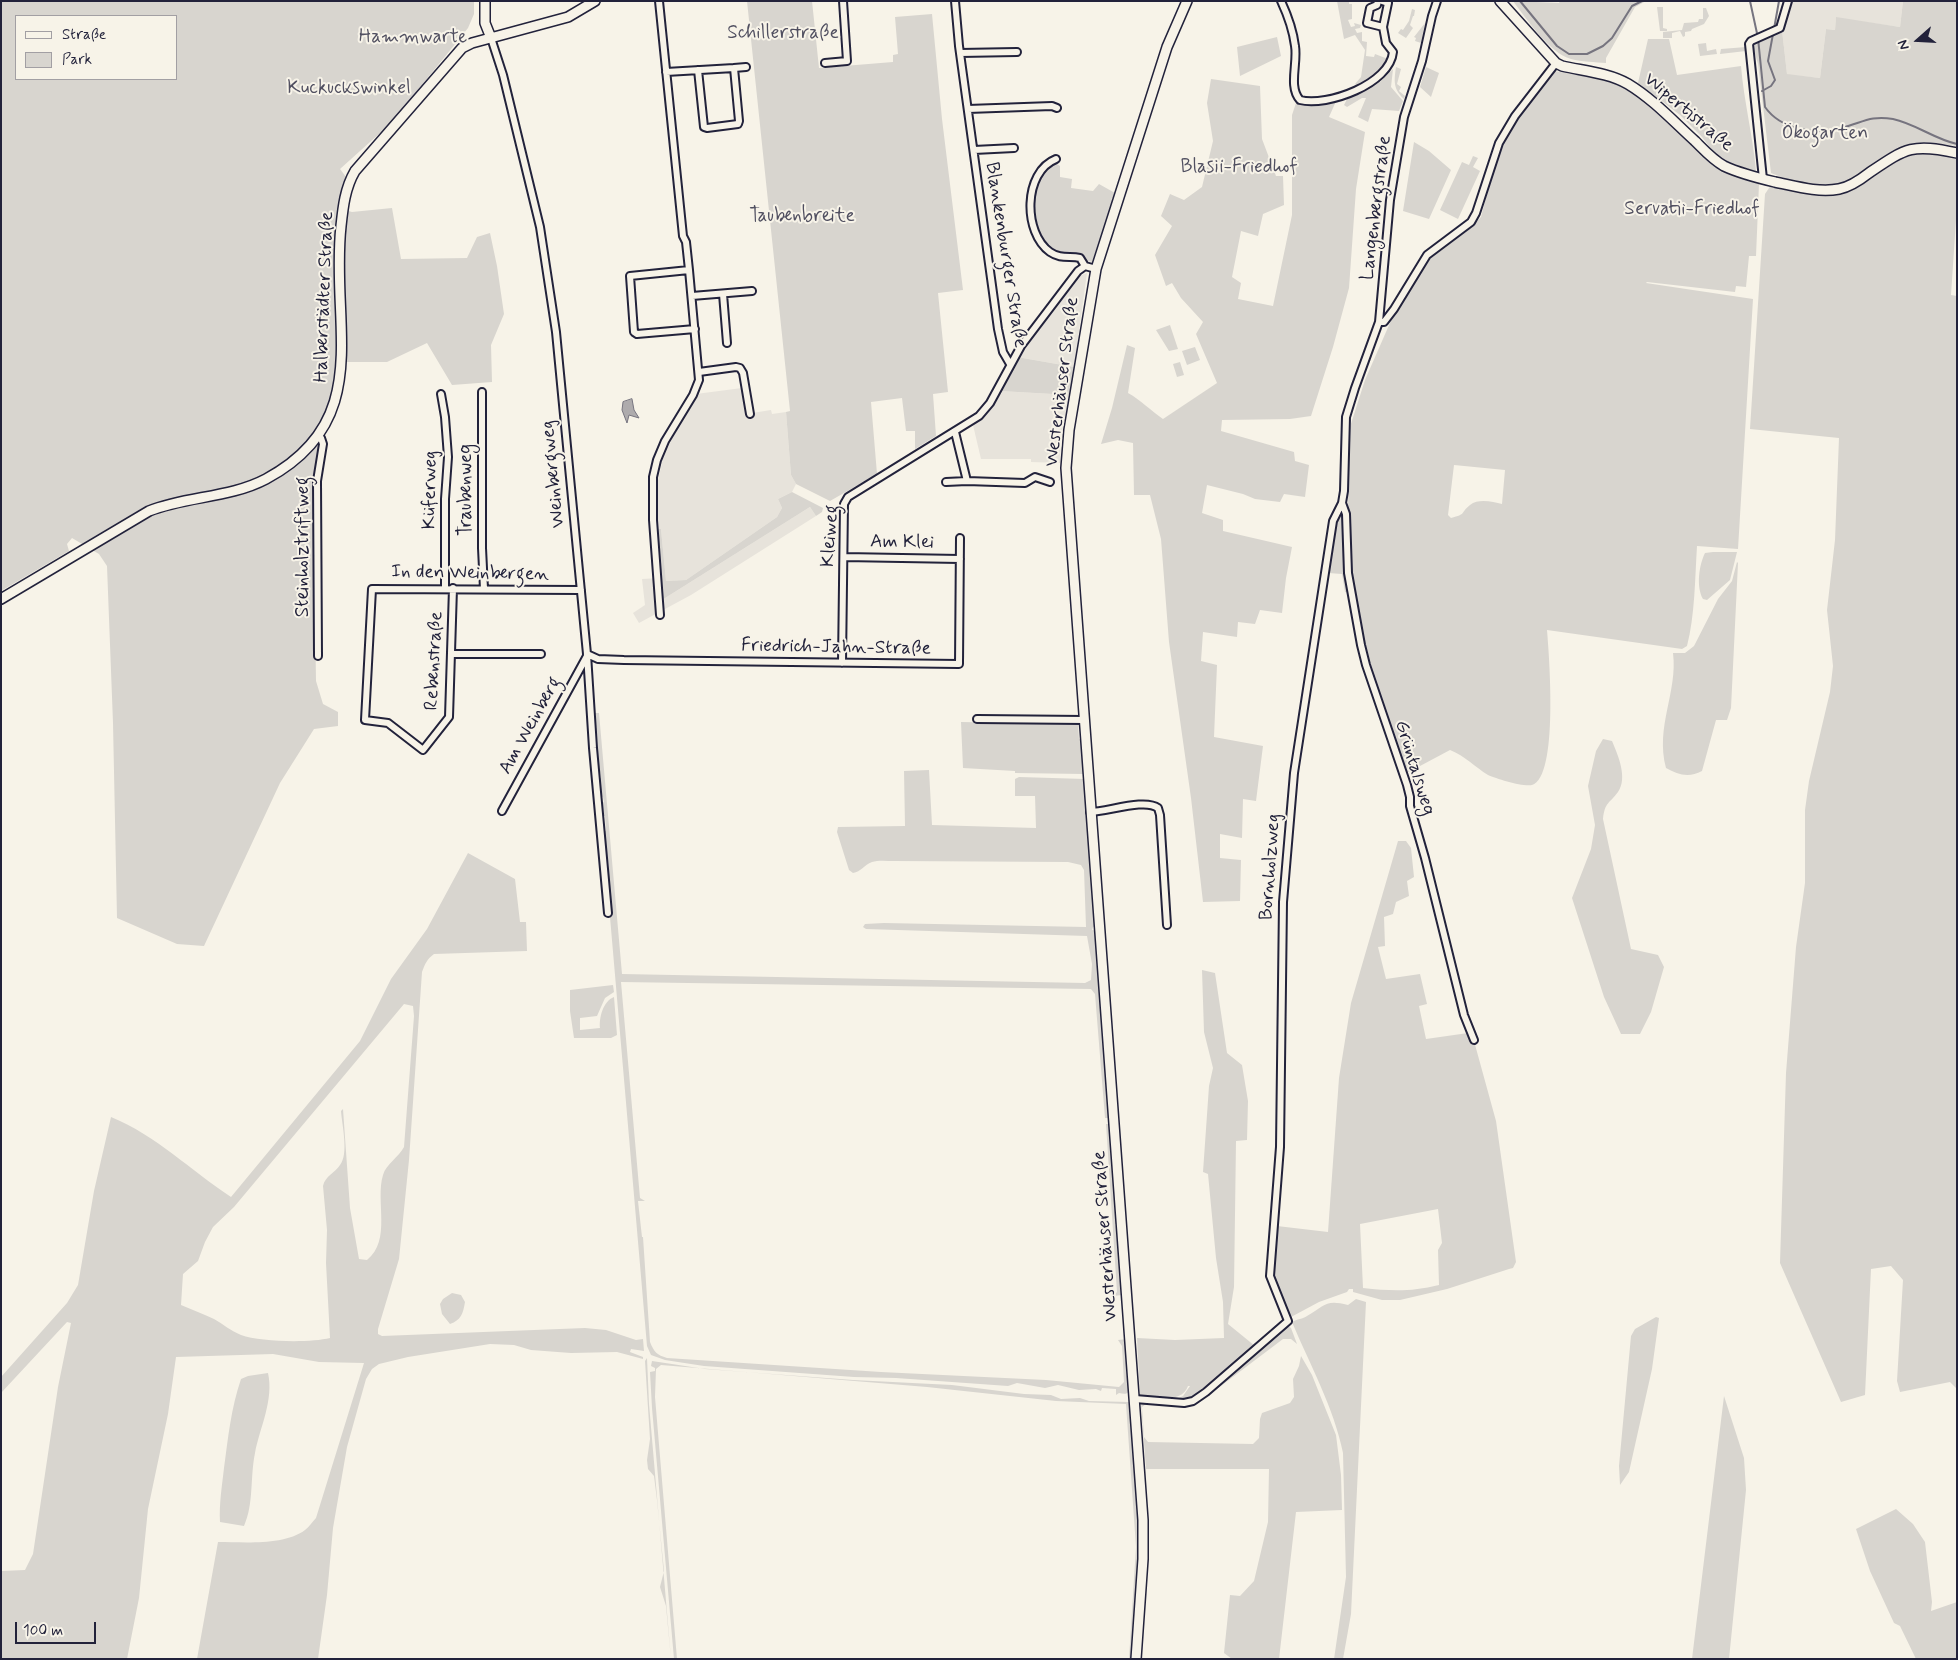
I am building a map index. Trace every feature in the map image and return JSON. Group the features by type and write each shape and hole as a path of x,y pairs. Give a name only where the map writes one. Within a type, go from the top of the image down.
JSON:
{"main road":[{"path":"472,43 568,17 595,1"},
{"name":"Westerhäuser Straße","path":"1136,1659 1144,1533 1066,468 1069,430 1096,269 1167,47 1186,1"},
{"path":"1500,1 1556,63"},
{"path":"484,6 485,23 491,38"},
{"path":"472,43 479,34 480,16 484,6"},
{"name":"Halberstädter Straße","path":"1,599 141,515 176,502 232,491 259,482 291,463 316,440 333,410 340,383 340,237 343,205 350,181 362,163 454,56 462,48 472,43"},
{"name":"Wipertistraße","path":"1556,63 1619,80 1630,85 1671,119 1712,158 1724,166 1763,179 1821,190 1839,189 1850,185 1912,148 1925,147 1957,153"}],"street":[{"path":"659,1 683,236 686,242 690,270 699,372 699,382 665,441 657,460 653,477 653,520 660,615"},
{"path":"825,63 847,61 843,1"},
{"name":"Blankenburger Straße","path":"955,1 960,53 1001,346 1010,364"},
{"path":"1281,1 1293,32 1297,60 1294,91 1300,100 1314,101 1349,93 1365,86 1379,76 1391,62 1393,52 1386,43 1383,27 1388,3 1380,1 1377,5 1370,8 1367,23 1383,27"},
{"name":"Langenbergstraße","path":"1346,417 1360,372 1380,322 1390,200 1404,117 1422,61 1437,1"},
{"name":"Wipertistraße","path":"1763,179 1749,45 1751,41 1780,28 1788,1"},
{"name":"Weinbergweg","path":"491,38 501,66 516,123 543,246 556,332 587,654 593,748 608,913"},
{"path":"960,53 1018,52"},
{"path":"1380,322 1384,322 1394,309 1427,255 1471,222 1476,213 1498,143 1515,116 1556,63"},
{"path":"666,72 746,67"},
{"path":"698,70 703,125 707,128 736,125 739,123 734,68"},
{"path":"968,109 1052,106 1057,108"},
{"name":"Blankenburger Straße","path":"974,150 1014,148"},
{"name":"Blankenburger Straße","path":"1056,159 1041,168 1033,185 1030,201 1034,225 1039,238 1048,251 1067,258 1080,258 1085,266 1096,269"},
{"name":"Blankenburger Straße","path":"974,420 985,411 1021,346 1078,271 1085,266"},
{"path":"690,270 630,276 634,332 637,334 695,329"},
{"path":"692,296 752,291"},
{"path":"723,294 727,342"},
{"path":"699,372 736,366 740,368 743,373 750,414"},
{"name":"Traubenweg","path":"482,392 482,548 484,589"},
{"name":"Küferweg","path":"441,394 448,449 444,588"},
{"name":"Bornholzweg","path":"1135,1399 1184,1403 1193,1401 1288,1321 1270,1276 1280,1146 1283,902 1286,851 1294,773 1332,526 1342,503 1346,468 1344,438 1346,417"},
{"name":"Kleiweg","path":"842,663 844,504 848,497 974,420"},
{"path":"955,432 966,481"},
{"name":"Steinholztriftweg","path":"316,440 322,444 317,491 318,656"},
{"path":"946,482 1025,483 1035,477 1050,482"},
{"name":"Grüntalsweg","path":"1342,503 1346,514 1351,596 1366,665 1407,785 1410,806 1425,858 1464,1015 1474,1040"},
{"name":"Friedrich-Jahn-Straße","path":"587,654 598,659 624,660 959,664 960,538"},
{"name":"Am Klei","path":"844,557 960,559"},
{"name":"Rebenstraße","path":"365,720 388,723 423,750 449,717 453,588"},
{"name":"In den Weinbergen","path":"365,720 371,589 581,590"},
{"path":"451,654 540,654"},
{"name":"Am Weinberg","path":"502,811 587,654"},
{"path":"977,719 1084,720"},
{"path":"1090,812 1117,806 1152,805 1158,808 1160,814 1167,925"}],"shaded area":[{"path":"1792,1 1903,1 1900,27 1836,18 1835,30 1826,29 1820,78 1789,75 1787,74 1782,30"},
{"path":"1087,273 1074,367 1017,357 1079,276"},
{"path":"742,388 746,414 771,410 772,414 786,412 791,475 796,484 792,492 778,499 782,508 777,517 686,580 666,581 661,529 657,529 657,485 663,458 682,417 696,394"},
{"path":"1000,391 1070,395 1061,436 1060,463 1031,462 1031,459 981,459 973,425 993,405"},
{"path":"632,399 634,410 639,418 629,415 627,423 622,410 623,402"},
{"path":"810,507 816,516 691,595 639,623 633,613 645,605 642,579 660,578 662,600"}],"green space":[{"path":"1,1 474,1 474,14 468,28 390,124 340,169 346,177 338,208 352,212 392,208 401,259 467,258 477,237 490,233 504,314 491,345 492,382 452,385 427,343 387,362 338,362 334,400 312,439 319,445 313,489 316,681 323,704 338,712 338,726 314,729 280,783 204,946 177,944 117,918 113,723 107,566 99,554 72,538 67,544 69,551 1,591"},
{"path":"747,1 812,1 819,68 893,62 893,55 898,54 895,17 932,14 942,119 963,290 938,293 948,392 933,394 936,436 915,449 915,431 906,431 902,398 871,402 877,474 830,501 796,484 791,475 786,412 790,411"},
{"path":"1337,1 1349,1 1349,4 1352,4 1352,19 1348,20 1351,27 1355,26 1354,23 1361,25 1360,28 1355,29 1357,33 1362,32 1362,41 1367,42 1366,56 1374,57 1375,54 1388,59 1376,76 1358,87 1355,84 1361,77 1365,50 1355,35 1344,39"},
{"path":"1513,1 1559,3 1560,1 1646,1 1635,7 1606,58 1606,63 1571,59 1554,50 1531,25"},
{"name":"Ökogarten","path":"1903,1 1957,1 1957,146 1925,142 1912,145 1891,153 1851,182 1824,188 1799,184 1771,173 1758,64 1752,43 1782,30 1787,74 1820,78 1826,29 1835,30 1836,17 1900,27"},
{"path":"1657,7 1663,7 1663,28 1667,29 1667,31 1660,31"},
{"path":"1703,8 1706,8 1709,16 1704,24 1685,32 1683,37 1680,31 1672,33 1672,38 1663,38 1663,32 1682,30 1684,23 1698,22 1699,19 1703,19"},
{"path":"1412,9 1415,10 1410,25 1413,28 1406,38 1398,33 1401,29 1403,30 1409,21"},
{"path":"1425,23 1421,43 1415,41 1416,38 1414,37"},
{"path":"1277,37 1281,56 1240,76 1237,47"},
{"path":"1648,39 1669,39 1677,75 1741,66 1756,171 1732,164 1715,154 1702,137 1680,115 1638,83"},
{"path":"1706,43 1707,51 1716,49 1717,54 1700,56 1698,44"},
{"path":"1746,47 1746,51 1720,54 1721,49"},
{"path":"1396,67 1401,69 1397,84 1401,87 1399,91 1405,96 1404,99 1398,92 1395,84"},
{"path":"1426,67 1439,73 1431,97 1420,87"},
{"path":"1393,69 1391,87 1403,101 1399,111 1372,109 1368,122 1358,117 1366,98 1362,98 1347,107 1344,105 1349,95 1378,79 1380,82"},
{"name":"Servatii-Friedhof","path":"1555,71 1605,80 1631,91 1684,135 1697,151 1711,162 1757,180 1759,184 1756,256 1749,256 1746,287 1736,286 1735,292 1646,283 1753,299 1738,549 1697,546 1692,622 1687,646 1682,649 1547,630 1550,687 1549,739 1546,761 1540,777 1532,785 1523,785 1497,779 1450,750 1405,774 1369,666 1353,593 1348,516 1349,430 1365,380 1393,316 1432,252 1468,230 1481,217 1492,174 1507,133 1518,115","holes":["1454,465 1505,470 1502,504 1486,501 1478,502 1470,505 1459,515 1451,518 1448,515"]},
{"name":"Blasii-Friedhof","path":"1211,79 1260,86 1262,139 1276,176 1283,176 1284,205 1263,214 1258,236 1241,231 1232,277 1241,283 1238,299 1273,306 1292,215 1292,115 1296,103 1337,99 1329,117 1365,132 1356,189 1349,288 1311,416 1290,419 1222,420 1221,431 1294,452 1295,461 1309,465 1305,497 1284,494 1280,502 1255,499 1207,485 1202,513 1223,520 1223,531 1292,547 1282,613 1260,610 1255,624 1238,622 1237,637 1203,632 1201,661 1217,665 1214,737 1263,746 1256,801 1243,799 1242,838 1220,834 1220,858 1241,860 1240,901 1203,902 1191,798 1169,642 1161,539 1150,495 1134,495 1133,443 1118,440 1101,444 1127,345 1135,348 1128,393 1163,419 1217,383 1196,334 1203,322 1181,298 1172,283 1166,286 1155,255 1172,226 1161,216 1170,194 1184,200 1202,187 1213,141 1207,103"},
{"path":"1414,142 1429,151 1451,170 1429,219 1403,211"},
{"path":"1926,151 1957,156 1957,205 1951,295 1957,296 1957,1389 1950,1382 1900,1392 1897,1381 1903,1280 1891,1266 1871,1269 1865,1395 1841,1402 1780,1263 1786,1073 1796,947 1805,883 1805,810 1809,781 1830,692 1833,666 1827,610 1835,540 1839,438 1750,429 1765,194 1771,185 1826,195 1844,193 1855,189 1903,158"},
{"path":"1473,156 1478,158 1473,167 1480,171 1458,219 1440,210 1462,162 1469,165"},
{"path":"1054,162 1060,166 1060,177 1072,179 1071,188 1093,191 1099,184 1115,193 1111,199 1113,200 1092,262 1050,250 1038,231 1033,196 1038,176"},
{"path":"1170,325 1178,349 1169,351 1156,330"},
{"path":"1195,347 1200,360 1187,365 1182,351"},
{"path":"1017,357 1074,367 1070,395 1000,391"},
{"path":"1180,362 1184,375 1177,377 1173,364"},
{"path":"792,492 823,508 822,512 816,516 810,507 662,600 657,529 661,529 666,581 686,580 777,517 782,508 778,499"},
{"path":"1343,514 1349,593 1345,592 1342,574 1328,573 1336,522"},
{"path":"1737,552 1730,580 1707,600 1703,599 1701,594 1700,570 1705,553"},
{"path":"1737,562 1731,708 1727,720 1716,720 1702,771 1688,775 1679,774 1666,768 1663,753 1663,738 1674,667 1673,653 1685,653 1694,646 1718,599 1732,581"},
{"path":"593,713 599,713 622,974 1085,983 1091,980 1092,964 1087,936 866,929 863,927 865,924 884,923 1086,927 1084,870 1081,865 1068,862 880,861 872,862 853,873 849,870 837,832 838,827 905,826 904,771 929,770 932,825 1036,828 1035,796 1015,796 1015,779 1019,777 1085,779 1096,926 1092,930 1097,931 1110,1118 1105,1118 1095,994 1091,989 621,982 640,1198 645,1201 638,1201 643,1237 650,1342 654,1351 667,1358 881,1372 1046,1380 1119,1387 1124,1382 1122,1346 1118,1340 1127,1339 1130,1390 1128,1393 1116,1395 1116,1389 1102,1388 1101,1391 1096,1389 1079,1390 1058,1385 1045,1388 1017,1383 1008,1386 704,1366 665,1360 651,1355 647,1346 610,917 610,910 612,908 607,872 609,870 602,831 606,831 605,816 601,816 600,804 604,802 603,797 599,796 598,779 601,778 597,732 594,729"},
{"path":"961,722 1078,724 1079,739 1082,740 1084,774 1015,773 1015,771 963,768"},
{"path":"1603,739 1612,741 1622,773 1621,786 1606,806 1603,819 1631,949 1658,955 1664,967 1651,1012 1640,1034 1621,1034 1604,997 1572,898 1591,849 1595,825 1588,786 1596,751"},
{"path":"1398,841 1406,841 1411,848 1414,877 1407,881 1409,896 1396,902 1393,914 1384,917 1385,946 1378,947 1386,979 1420,974 1427,1004 1419,1006 1426,1039 1468,1033 1469,1038 1474,1041 1496,1121 1516,1262 1513,1268 1447,1289 1400,1300 1382,1300 1353,1292 1353,1289 1349,1289 1347,1292 1319,1302 1291,1317 1272,1272 1277,1226 1328,1232 1339,1078 1351,1003","holes":["1438,1209 1442,1243 1438,1250 1439,1285 1401,1290 1363,1288 1360,1224"]},
{"path":"468,853 515,879 520,922 526,922 527,951 434,954 423,969 409,1160 399,1259 378,1334 382,1336 585,1328 606,1330 636,1340 643,1339 644,1351 631,1349 630,1352 643,1357 643,1359 617,1352 571,1353 531,1350 514,1345 490,1344 408,1357 379,1364 372,1369 366,1379 347,1447 333,1528 327,1595 318,1659 197,1659 218,1542 263,1542 286,1539 305,1530 316,1518 364,1363 319,1362 273,1354 176,1357 168,1414 148,1509 139,1598 127,1659 1,1659 1,1571 25,1570 33,1554 58,1387 71,1323 67,1322 1,1393 1,1377 67,1303 78,1285 94,1191 111,1117 128,1125 158,1144 231,1197 360,1041 391,979 427,929","holes":["404,1004 413,1006 414,1016 404,1147 387,1167 383,1175 379,1242 375,1252 367,1260 359,1259 350,1208 343,1109 341,1111 345,1147 343,1160 323,1186 327,1230 326,1263 330,1338 310,1341 285,1341 249,1337 241,1335 214,1319 181,1305 183,1274 198,1261 213,1227 234,1207"]},
{"path":"1202,970 1215,973 1227,1053 1242,1065 1248,1101 1247,1140 1236,1141 1234,1287 1228,1324 1255,1346 1193,1398 1175,1400 1183,1396 1190,1386 1188,1386 1185,1392 1174,1397 1140,1396 1137,1338 1175,1340 1224,1338 1223,1302 1216,1258 1208,1174 1203,1172 1209,1086 1213,1068 1204,1032"},
{"path":"613,985 614,992 605,998 597,1016 580,1018 580,1030 600,1028 602,1010 607,1002 614,997 617,1035 611,1038 574,1038 570,1011 570,990"},
{"path":"1106,1124 1111,1124 1118,1219 1117,1224 1115,1224 1117,1231 1119,1231 1122,1295 1113,1296 1117,1292"},
{"path":"452,1293 461,1295 465,1302 461,1316 457,1321 450,1324 442,1314 440,1304 443,1299"},
{"path":"1356,1299 1366,1302 1351,1614 1343,1659 1334,1659 1346,1577 1343,1453 1328,1403 1292,1322 1305,1317 1326,1304 1340,1303 1348,1305"},
{"path":"1656,1317 1659,1318 1652,1369 1629,1472 1620,1485 1619,1466 1631,1336 1635,1329"},
{"path":"1288,1326 1291,1328 1297,1344 1291,1339 1283,1339 1201,1401 1184,1406 1146,1404 1142,1407 1144,1437 1148,1442 1253,1444 1259,1438 1262,1413 1290,1403 1294,1397 1293,1379 1301,1356 1312,1375 1336,1435 1341,1475 1342,1510 1296,1512 1279,1659 1232,1659 1224,1653 1230,1595 1240,1596 1254,1581 1268,1522 1269,1469 1146,1469 1141,1403 1168,1404 1201,1398 1223,1382 1284,1327"},
{"path":"647,1358 659,1523 654,1476 648,1469 647,1460 650,1439 645,1361"},
{"path":"652,1361 700,1368 661,1365 656,1369 655,1397 677,1659 674,1659 652,1408 650,1372 655,1371 655,1368 651,1366"},
{"path":"748,1372 952,1385 1024,1394 1051,1395 1061,1399 1080,1398 1089,1401 1129,1402 1132,1404 1141,1530 1133,1659 1129,1659 1136,1547 1126,1404 1056,1401 927,1387"},
{"path":"268,1373 268,1403 255,1453 251,1500 247,1518 244,1526 220,1522 228,1434 241,1379"},
{"path":"1724,1396 1744,1458 1746,1490 1729,1659 1692,1659"},
{"path":"1896,1509 1913,1524 1925,1542 1932,1602 1931,1611 1957,1602 1957,1659 1916,1659 1900,1626 1894,1623 1870,1571 1856,1529"},
{"path":"664,1573 671,1659 666,1606 660,1587"}],"waterway":[{"path":"1520,1 1557,46 1569,54 1587,54 1603,46 1612,38 1632,6 1642,1"},
{"path":"1750,1 1758,38 1765,107 1780,121 1800,129 1821,131 1841,128 1872,119 1893,119 1957,144"},
{"path":"1774,29 1779,1"},
{"path":"1762,91 1771,86 1775,80 1768,61 1773,34"}],"park label":[{"name":"Schillerstraße","path":"783,34"},
{"name":"Hammwarte","path":"413,38"},
{"name":"Kuckuckswinkel","path":"349,89"},
{"name":"Taubenbreite","path":"802,217"}]}
